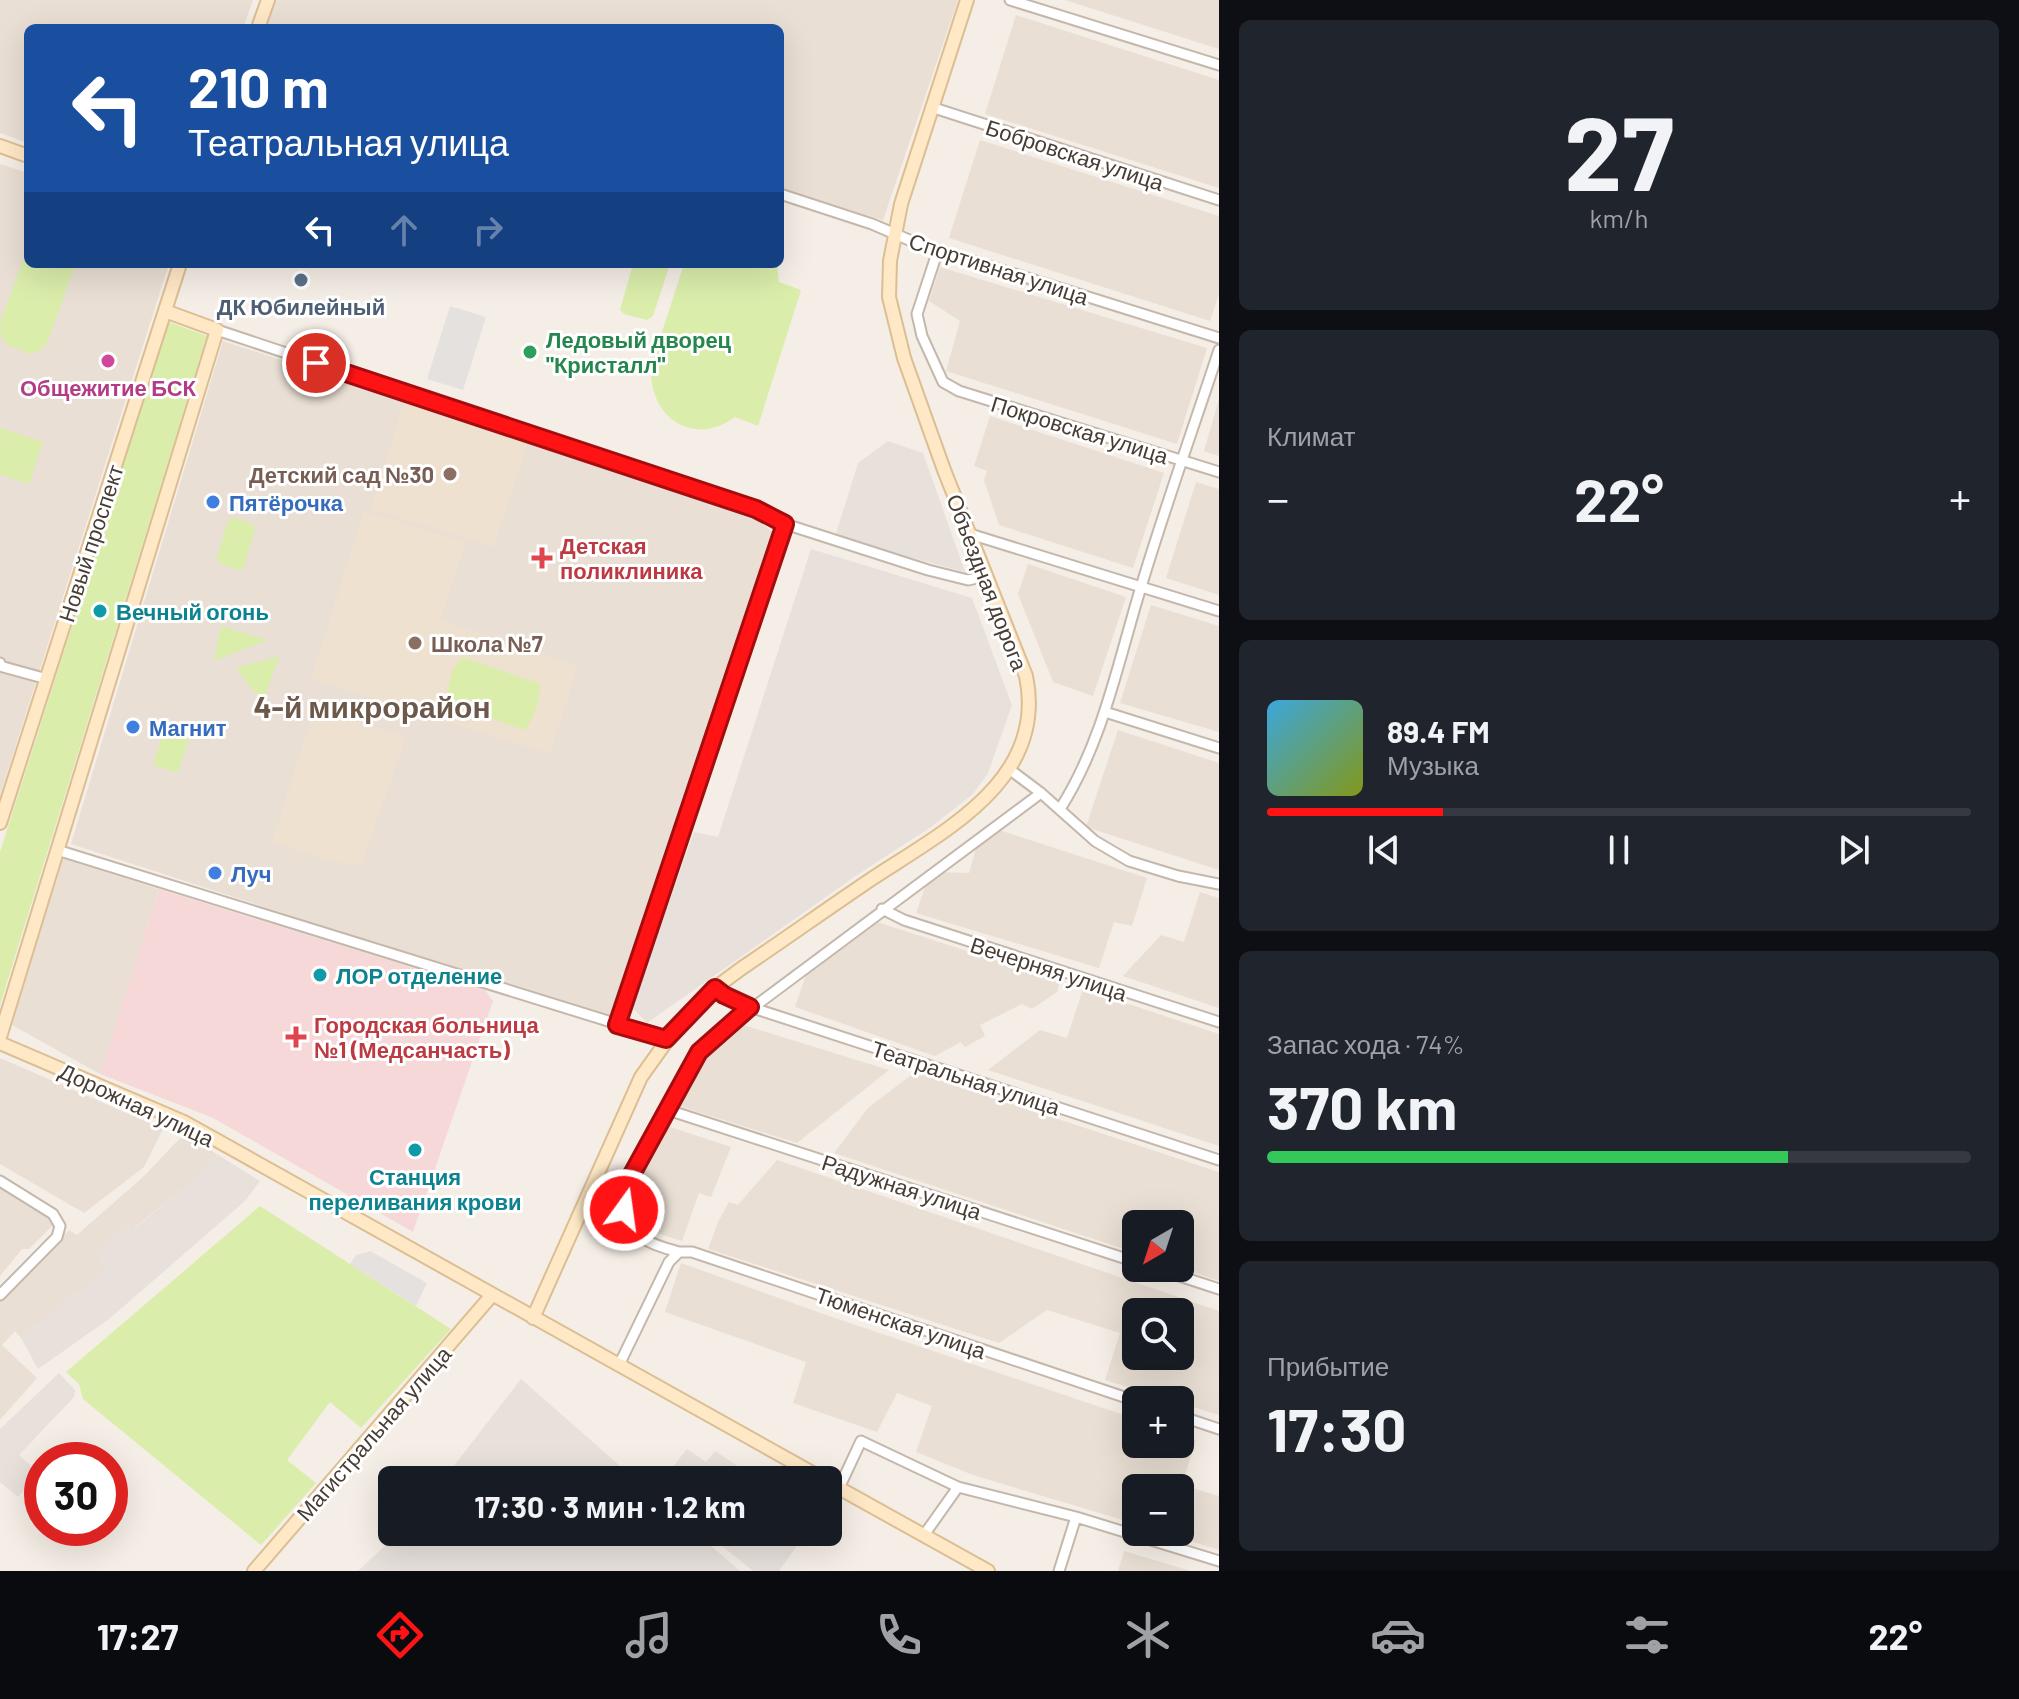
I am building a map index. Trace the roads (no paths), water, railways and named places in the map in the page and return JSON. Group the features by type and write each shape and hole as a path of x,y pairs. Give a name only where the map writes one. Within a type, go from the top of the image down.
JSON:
{"main road":[{"path":"259,24 268,0"},
{"name":"Объездная дорога","path":"533,1318 628,1103 666,1039 715,988 939,835 981,802 1009,769 1026,734 1029,693 1016,650 897,337 889,297 894,234 931,107 967,0"},
{"path":"0,146 24,155"},
{"name":"Новый проспект","path":"0,823 179,268"},
{"path":"0,1037 217,330 165,311"},
{"name":"Дорожная улица","path":"0,1043 184,1122 800,1466"},
{"name":"Магистральная улица","path":"254,1571 492,1295"},
{"name":"Дорожная улица","path":"842,1490 988,1571"}],"street":[{"path":"1010,0 1219,65"},
{"name":"Бобровская улица","path":"931,107 1219,200"},
{"name":"Спортивная улица","path":"784,195 872,224 938,250 1219,338"},
{"name":"Покровская улица","path":"938,250 917,314 922,336 943,382 959,391 1219,472"},
{"path":"217,330 756,509 785,524 956,578 968,580 986,576"},
{"path":"1060,809 1074,786 1105,712 1141,586 1219,350"},
{"path":"617,1025 785,524"},
{"path":"970,534 1219,611"},
{"path":"0,663 0,666 47,679"},
{"path":"1105,712 1219,748"},
{"path":"1009,769 1095,841 1129,861 1178,876 1218,883"},
{"path":"668,1110 699,1052 750,1007 1041,793"},
{"path":"57,850 666,1039"},
{"name":"Вечерняя улица","path":"882,909 904,920 1219,1022"},
{"name":"Театральная улица","path":"715,988 750,1007 1219,1160"},
{"name":"Тюменская улица","path":"668,1110 620,1196 639,1238 653,1246 692,1252 1122,1396"},
{"name":"Радужная улица","path":"668,1110 1122,1257"},
{"path":"0,1181 53,1214 60,1226 57,1237 0,1295"},
{"path":"619,1365 669,1262 679,1252"},
{"path":"1194,1281 1219,1289"},
{"path":"1194,1421 1219,1429"},
{"path":"842,1467 861,1441 958,1487 1076,1517 1219,1561"},
{"path":"924,1535 958,1487"},
{"path":"1059,1571 1076,1517"}],"place":[{"name":"ДК Юбилейный","path":"301,280"},
{"name":"Ледовый дворец \"Кристалл\"","path":"530,352"},
{"name":"Общежитие БСК","path":"108,361"},
{"name":"Детский сад №30","path":"450,474"},
{"name":"Пятёрочка","path":"213,502"},
{"name":"Детская поликлиника","path":"542,558"},
{"name":"Вечный огонь","path":"100,611"},
{"name":"Школа №7","path":"415,643"},
{"name":"Магнит","path":"133,727"},
{"name":"Луч","path":"215,873"},
{"name":"ЛОР отделение","path":"320,975"},
{"name":"Городская больница №1 (Медсанчасть)","path":"296,1037"},
{"name":"Станция переливания крови","path":"415,1150"}],"district":[{"name":"4-й микрорайон","path":"372,706"}]}
